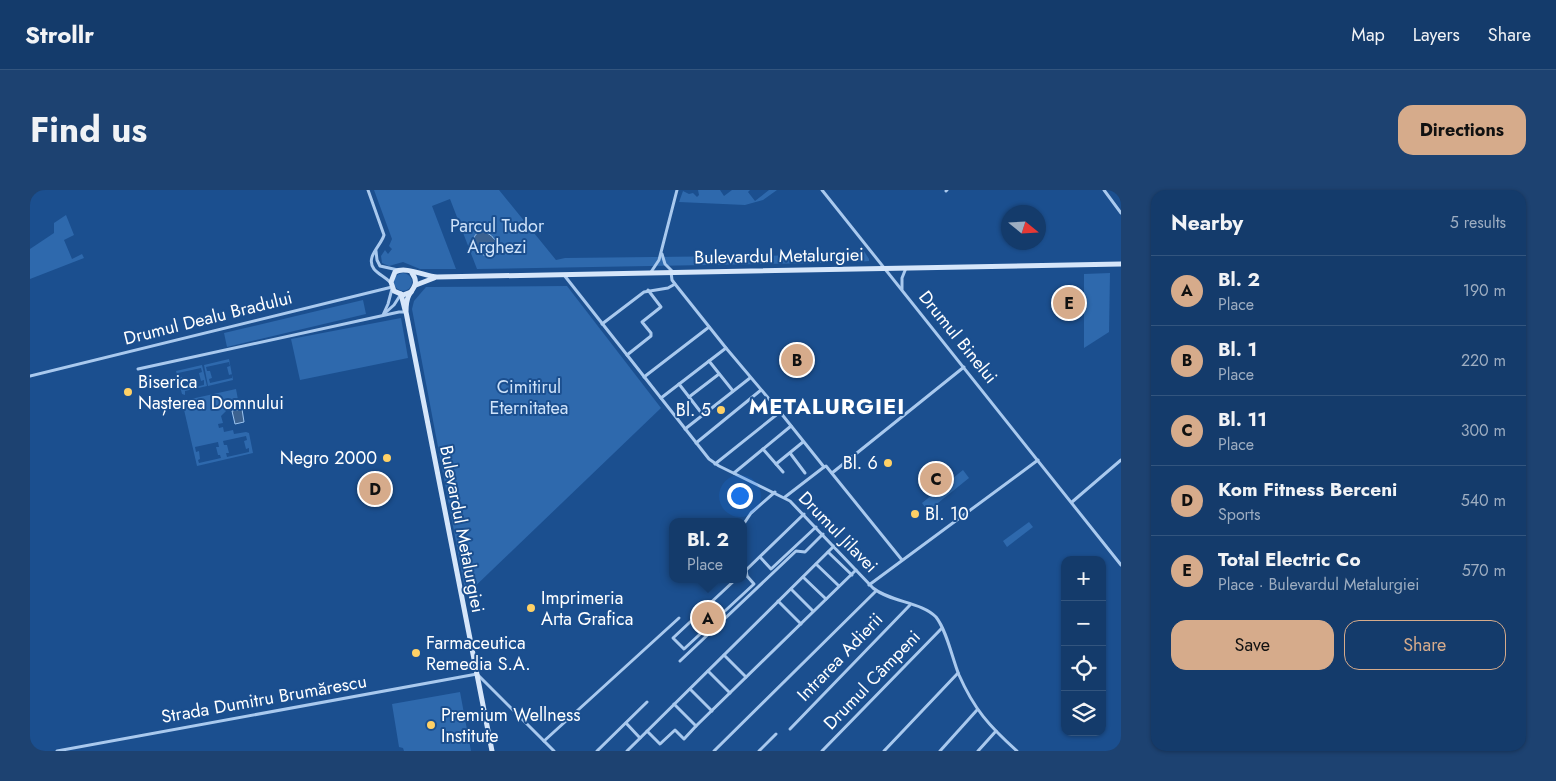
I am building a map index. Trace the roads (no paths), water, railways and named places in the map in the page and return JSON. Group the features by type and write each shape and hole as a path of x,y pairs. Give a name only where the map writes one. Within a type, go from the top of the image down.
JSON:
{"main road":[{"name":"Bulevardul Metalurgiei","path":"412,272 437,277 1121,264"},
{"path":"404,269 412,272 416,278 416,285 411,292 401,294 392,286 393,275 398,270 404,269"},
{"name":"Bulevardul Metalurgiei","path":"416,285 437,277"},
{"name":"Bulevardul Metalurgiei","path":"411,292 407,300 406,312 492,751"},
{"name":"Bulevardul Metalurgiei","path":"401,294 402,305 406,312"}],"street":[{"path":"368,190 384,233 383,239 371,260 372,266 392,286 388,304 383,315"},
{"path":"650,273 657,264 677,190"},
{"name":"Drumul Binelui","path":"822,190 1121,565"},
{"path":"1104,190 1121,213"},
{"path":"376,251 380,266 398,270"},
{"path":"661,251 664,262 672,272 672,280 675,284 750,378 824,467 826,466 832,473 902,560"},
{"path":"902,289 902,278 906,268"},
{"name":"Drumul Jilavei","path":"563,274 696,443 715,464 785,497 824,534 876,591 932,614 942,628 958,673 977,710 1014,750"},
{"path":"602,324 640,294 648,290 668,288 675,284"},
{"name":"Drumul Dealu Bradului","path":"30,376 392,286"},
{"path":"627,355 651,336 642,322 661,307 648,290"},
{"path":"383,315 394,305 401,294"},
{"path":"138,370 383,315 406,312"},
{"path":"644,377 709,327"},
{"path":"661,398 726,348"},
{"path":"709,361 733,391"},
{"path":"832,473 964,367"},
{"path":"689,397 719,374"},
{"path":"685,428 750,378"},
{"path":"679,384 703,414"},
{"path":"696,443 761,390"},
{"path":"715,464 780,412"},
{"path":"734,473 791,426"},
{"path":"776,464 803,442"},
{"path":"763,449 783,472"},
{"path":"790,453 805,473"},
{"path":"870,585 1038,460"},
{"path":"1072,502 1121,460"},
{"path":"785,497 824,467"},
{"path":"747,519 751,513 775,492"},
{"path":"747,569 804,514"},
{"path":"760,557 771,569 816,527"},
{"path":"680,661 796,551 805,552 824,534"},
{"path":"627,751 834,546"},
{"path":"828,552 852,575"},
{"path":"816,564 839,586"},
{"path":"647,731 660,744 675,730 684,739 856,570"},
{"path":"732,583 673,638 684,649 754,584 747,576"},
{"path":"803,577 826,599"},
{"path":"791,589 814,612"},
{"path":"714,751 876,591"},
{"path":"778,601 801,624"},
{"name":"Intrarea Adierii","path":"790,729 910,604"},
{"path":"544,741 679,618"},
{"name":"Drumul Câmpeni","path":"822,751 942,628"},
{"path":"724,655 746,677"},
{"path":"708,671 730,693"},
{"path":"884,751 958,673"},
{"path":"477,674 554,751"},
{"name":"Strada Dumitru Brumărescu","path":"57,751 477,674"},
{"path":"690,689 712,711"},
{"path":"597,751 647,702"},
{"path":"674,704 696,726"},
{"path":"940,751 977,710"},
{"path":"626,723 640,738"},
{"path":"978,751 996,731"},
{"path":"759,751 776,734"}],"place":[{"name":"Total Electric Co","path":"1069,303"},
{"name":"Bl. 1","path":"797,360"},
{"name":"Biserica Nașterea Domnului","path":"128,392"},
{"name":"Bl. 5","path":"721,410"},
{"name":"Negro 2000","path":"387,458"},
{"name":"Bl. 6","path":"888,463"},
{"name":"Bl. 11","path":"936,479"},
{"name":"Kom Fitness Berceni","path":"375,489"},
{"name":"Bl. 10","path":"915,514"},
{"name":"Imprimeria Arta Grafica","path":"531,608"},
{"name":"Bl. 2","path":"708,618"},
{"name":"Farmaceutica Remedia S.A.","path":"416,653"},
{"name":"Premium Wellness Institute","path":"431,725"}],"district":[{"name":"METALURGIEI","path":"827,406"}],"park label":[{"name":"Parcul Tudor Arghezi","path":"497,236"},
{"name":"Cimitirul Eternitatea","path":"529,397"}]}
